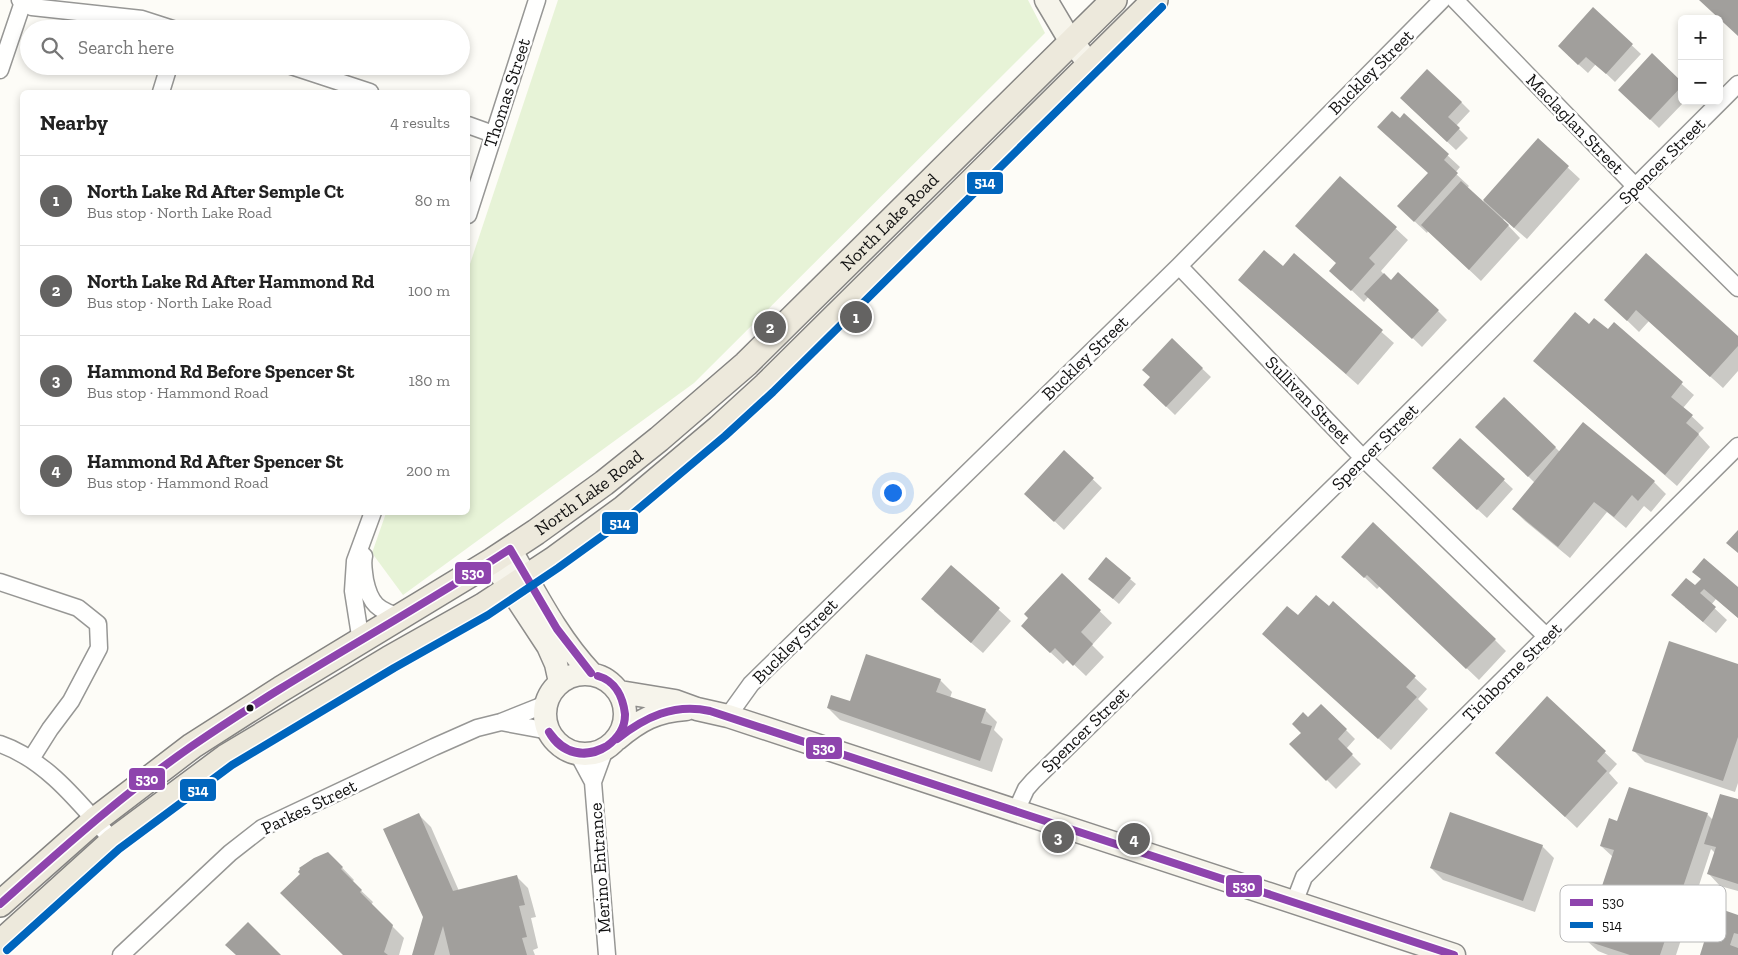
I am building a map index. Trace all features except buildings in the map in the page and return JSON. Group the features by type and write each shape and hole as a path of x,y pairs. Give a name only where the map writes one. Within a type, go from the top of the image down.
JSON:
{"main road":[{"path":"1046,0 1072,42 1090,65"},
{"name":"North Lake Road","path":"0,904 95,820 198,742 281,689 501,555 611,478 746,364 1114,0"},
{"name":"North Lake Road","path":"0,943 113,841 226,757 389,659 483,606 624,508 719,428 766,385 1155,0"},
{"path":"501,555 518,583 548,646 556,664 560,682"},
{"path":"518,583 561,636 575,657 591,674"},
{"path":"611,744 623,728 624,704 620,692 607,680 591,674 575,675 560,682 551,692 546,704 545,718 549,731 556,742 566,750 578,754 592,754 611,744 644,718 675,710 697,709"},
{"path":"620,692 676,701 697,709 728,716 1454,955"}],"street":[{"name":"Thomas Street","path":"470,209 537,0"},
{"name":"Buckley Street","path":"728,716 750,684 1179,266 1442,0"},
{"name":"Maclaglan Street","path":"1455,0 1636,187 1738,288"},
{"path":"0,70 22,1 32,7 145,20"},
{"path":"162,90 166,75"},
{"path":"310,75 336,87 356,90"},
{"name":"Spencer Street","path":"1016,811 1021,797 1033,780 1363,458 1738,84"},
{"path":"470,126 493,134"},
{"name":"Sullivan Street","path":"1179,266 1363,458 1547,636"},
{"name":"Tichborne Street","path":"1294,903 1304,877 1738,446"},
{"path":"361,642 353,591 355,561 372,515"},
{"path":"366,534 362,564 368,595 375,605 387,613 402,617"},
{"path":"0,582 78,608 98,624 99,648 70,701 31,759"},
{"name":"Parkes Street","path":"121,955 230,853 262,828 477,728 501,722 546,704"},
{"name":"Parkes Street","path":"501,722 549,731"},
{"path":"0,744 11,747 31,759 51,775 113,841"},
{"name":"Merino Entrance","path":"593,782 611,744"},
{"name":"Merino Entrance","path":"578,754 593,782 606,955"}],"green space":[{"path":"558,0 1028,0 1045,33 694,383 403,595 372,553 385,515 470,515 470,264"}],"transit line":[{"name":"514","path":"7,950 119,849 232,765 394,668 488,615 630,516 725,436 773,392 1162,7"},
{"name":"530","path":"0,904 118,802 192,746 310,670 510,549 557,629 591,673"},
{"name":"530","path":"598,676 610,682 618,691 625,714"},
{"name":"530","path":"617,739 638,724 660,714 684,709 710,711 1454,955"},
{"name":"530","path":"607,746 620,733 624,725 625,715"},
{"name":"530","path":"549,732 561,745 575,752 590,752 607,746"},
{"name":"530","path":"549,732 560,745 575,753 591,753 607,746"}],"place":[{"name":"North Lake Rd After Semple Ct","path":"856,317"},
{"name":"North Lake Rd After Hammond Rd","path":"770,327"},
{"name":"Hammond Rd Before Spencer St","path":"1058,837"},
{"name":"Hammond Rd After Spencer St","path":"1134,839"}]}
